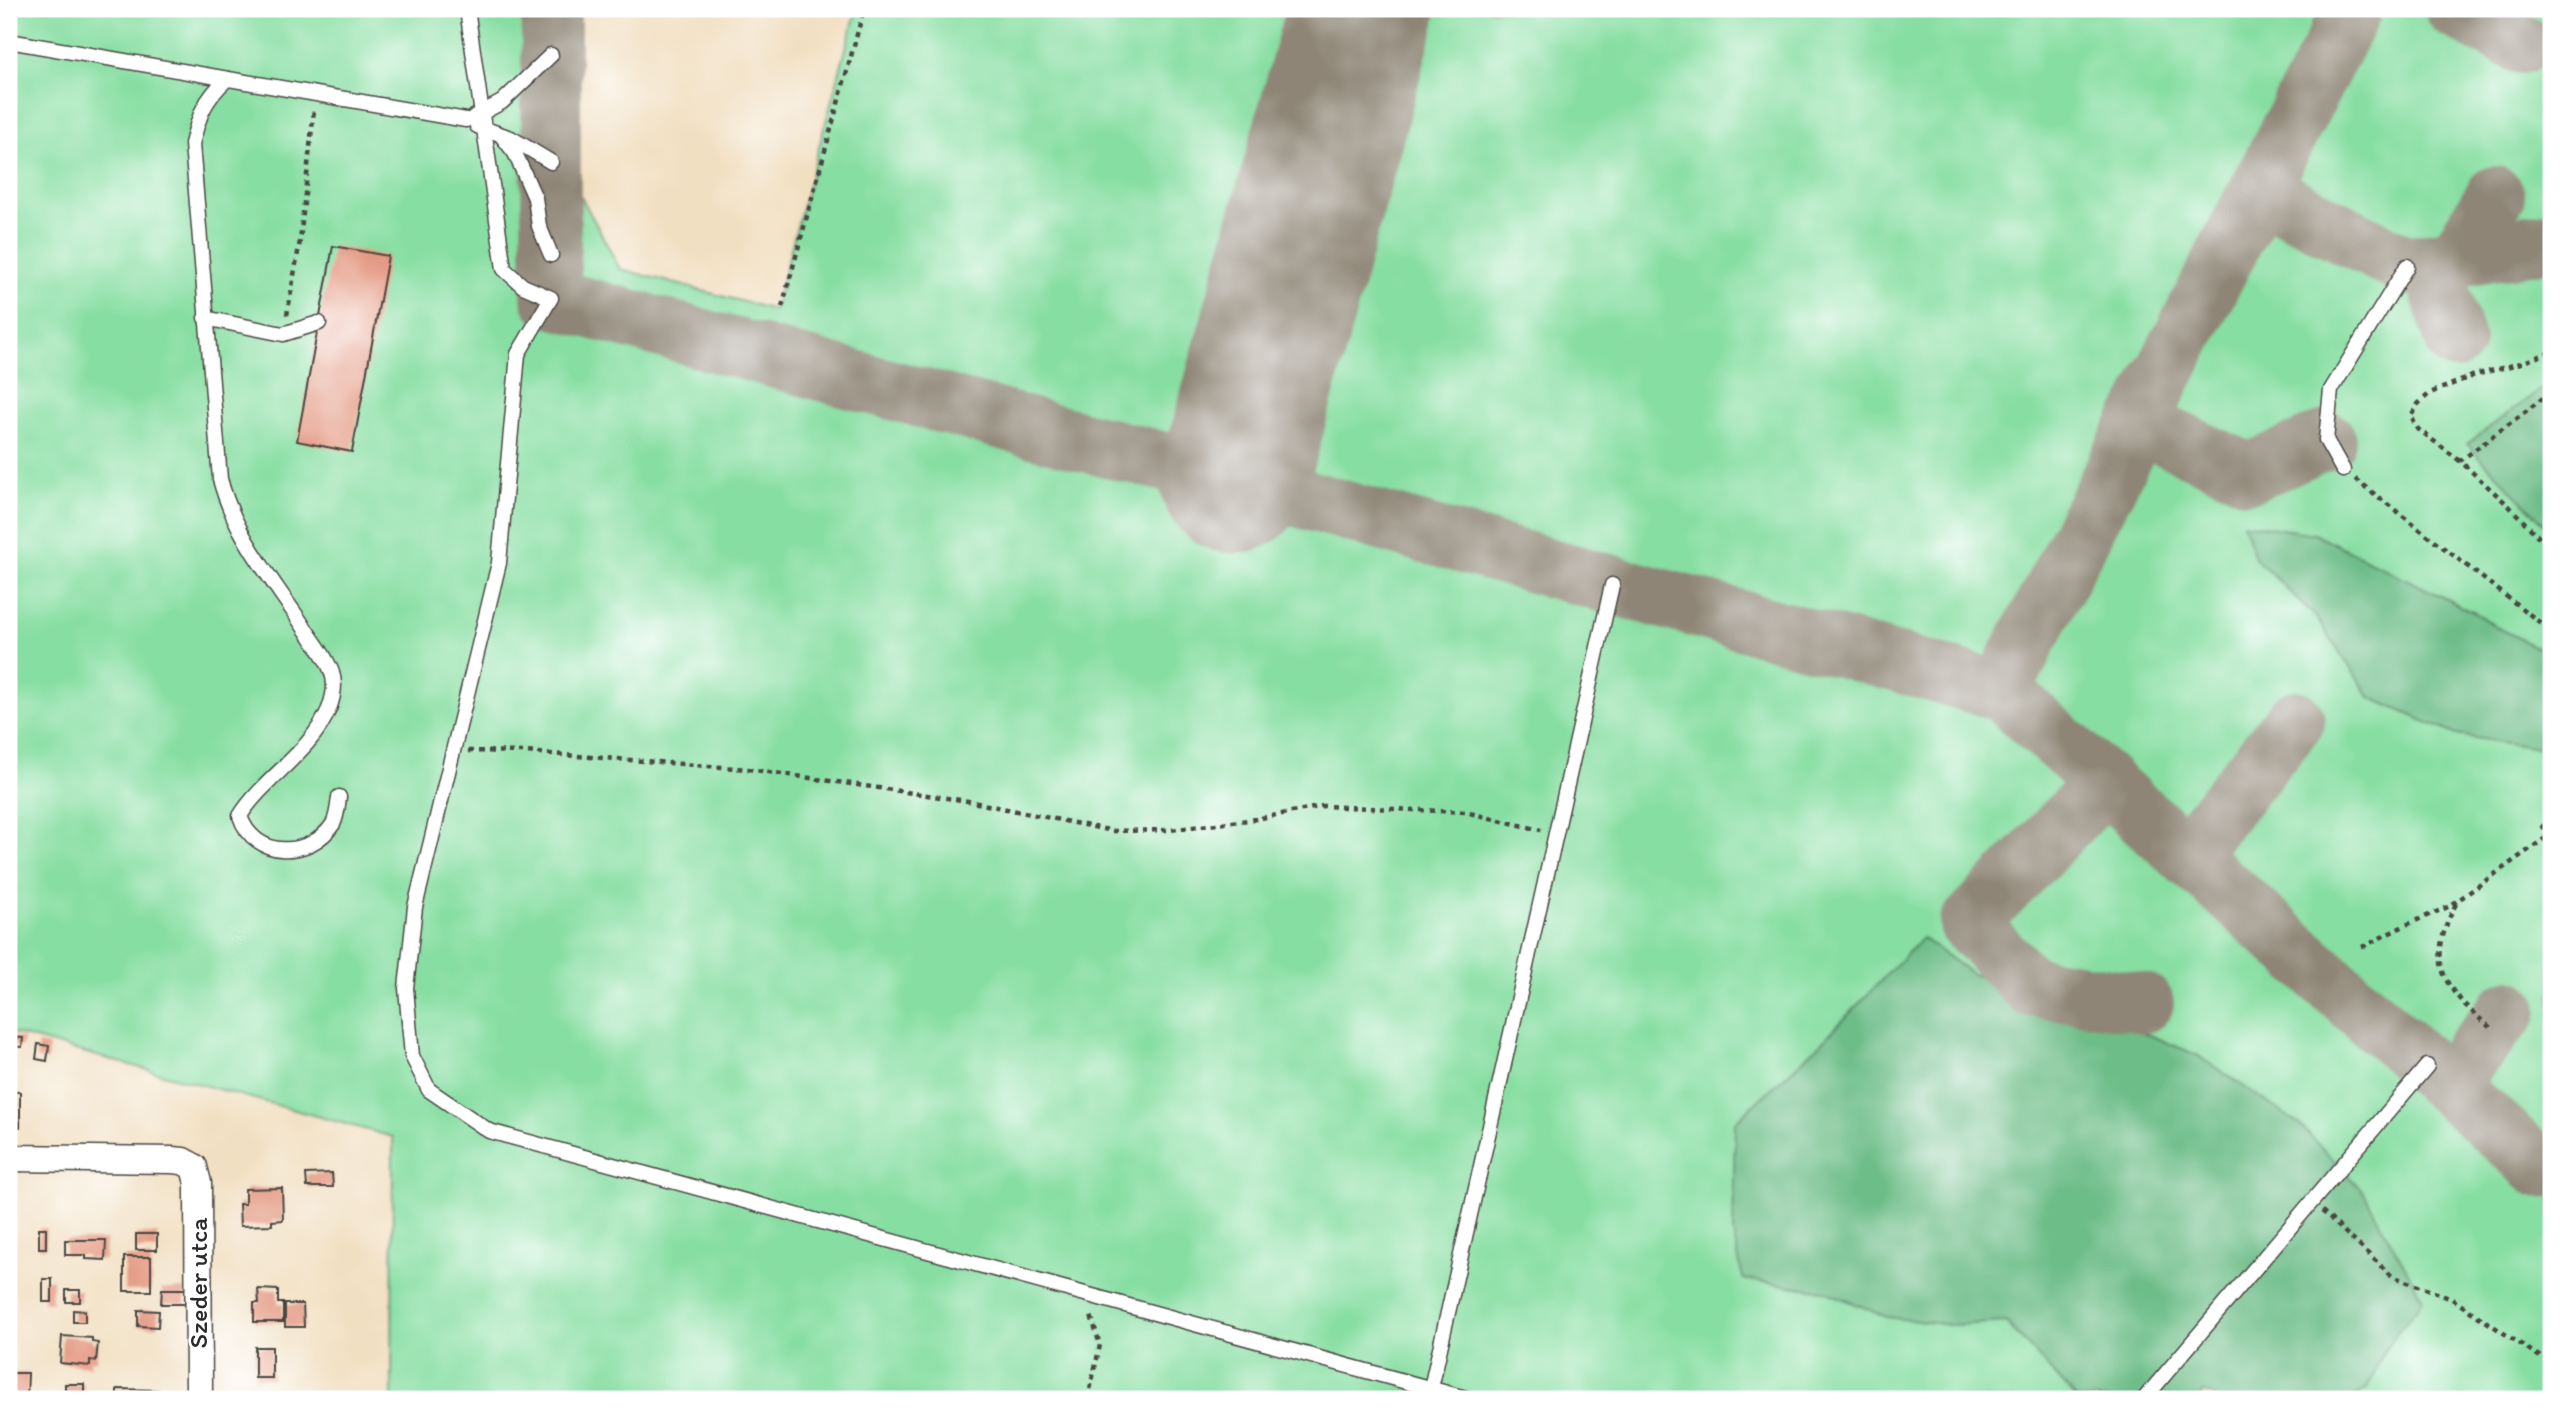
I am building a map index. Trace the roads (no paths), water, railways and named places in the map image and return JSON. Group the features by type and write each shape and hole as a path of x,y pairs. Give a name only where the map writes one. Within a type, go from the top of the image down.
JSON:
{"street":[{"name":"Szeder utca","path":"9,1158 172,1160 183,1161 194,1167 198,1183 199,1399"}],"lane":[{"path":"467,9 503,269 523,286 551,298 518,354 499,563 415,907 406,988 412,1056 429,1090 489,1131 1469,1399"},
{"path":"9,41 482,121 551,162"},
{"path":"482,121 551,55"},
{"path":"227,79 213,92 200,111 192,144 220,479 227,507 250,550 326,661 332,672 334,689 328,709 313,737 252,797 240,816 244,827 257,843 280,849 299,849 323,835 335,821 339,797"},
{"path":"500,134 515,153 534,198 539,226 551,255"},
{"path":"2343,470 2326,440 2331,390 2407,266"},
{"path":"205,318 283,334 318,323"},
{"path":"1431,1388 1612,584"},
{"path":"2144,1399 2427,1066"}]}
